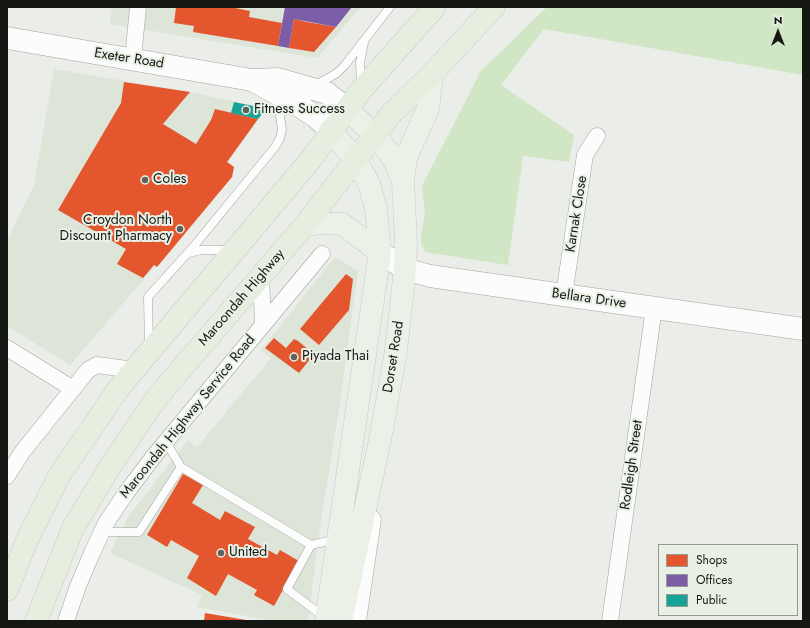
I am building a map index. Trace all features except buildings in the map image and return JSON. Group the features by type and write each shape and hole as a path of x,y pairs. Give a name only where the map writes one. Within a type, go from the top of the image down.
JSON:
{"highway":[{"path":"7,590 28,538 59,476 119,388 233,250 312,158 330,130 362,89 435,7"},
{"name":"Maroondah Highway","path":"36,621 73,528 113,462 158,396 304,226 392,113 432,74 494,7"}],"main road":[{"name":"Exeter Road","path":"7,38 133,59 261,85 298,105 330,130"},
{"path":"403,181 406,158 428,108 432,74"},
{"name":"Exeter Road","path":"261,85 278,79 312,88 332,96 347,109"},
{"name":"Dorset Road","path":"331,620 369,490 380,440 398,328 405,269 406,217 403,181 393,158 375,135 347,109"},
{"name":"Dorset Road","path":"330,130 356,160 372,191 376,208 380,252 338,539 331,620"},
{"path":"304,226 319,223 342,224 380,252"},
{"name":"Bellara Drive","path":"380,252 405,269 430,276 803,329"},
{"path":"370,325 398,328"}],"street":[{"path":"133,59 138,7"},
{"name":"Karnak Close","path":"564,295 585,155 597,136"},
{"name":"Maroondah Highway Service Road","path":"66,621 78,586 102,532 126,494 166,442 322,254"},
{"name":"Maroondah Highway Service Road","path":"261,276 264,323"},
{"name":"Rodleigh Street","path":"610,621 654,308"},
{"path":"7,348 73,389"},
{"path":"7,476 23,451 88,370 97,365 134,370"},
{"path":"358,621 373,514 369,490"}],"lane":[{"path":"312,88 337,73 390,7"},
{"path":"362,89 360,63 365,40"},
{"path":"149,352 148,297 189,253 275,147 280,138 282,129 279,110 261,85"},
{"path":"189,253 201,250 233,250"},
{"path":"166,442 181,467 310,545 338,539"},
{"path":"102,532 139,532 181,467"},
{"path":"310,545 288,589 331,620"}],"shaded area":[{"path":"112,7 361,7 317,58 110,24"},
{"path":"54,69 190,92 258,107 263,113 228,162 234,167 232,177 70,365 7,326 7,241 34,185"},
{"path":"335,257 358,271 339,409 320,527 308,621 274,621 197,607 202,595 110,553 128,517 188,440 197,447 271,358 261,350"}],"green space":[{"path":"547,7 803,7 803,75 544,29 501,85 574,135 569,162 523,156 508,265 425,252 421,244 425,213 422,186 481,71"}],"place":[{"name":"Fitness Success","path":"246,110"},
{"name":"Coles","path":"145,180"},
{"name":"Croydon North Discount Pharmacy","path":"180,229"},
{"name":"Piyada Thai","path":"294,357"},
{"name":"United","path":"221,553"}]}
